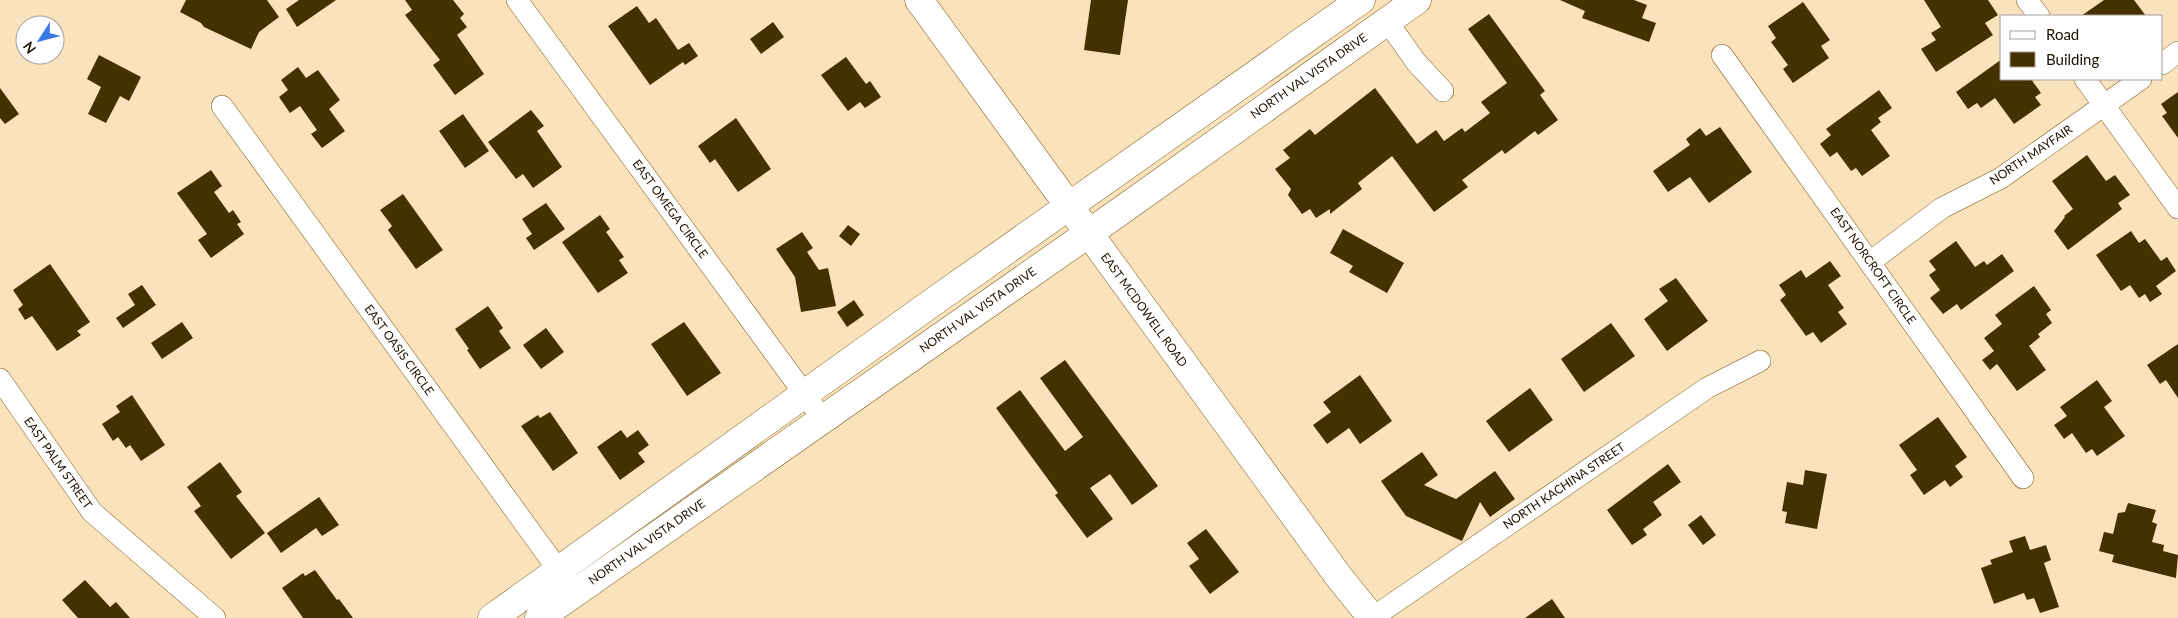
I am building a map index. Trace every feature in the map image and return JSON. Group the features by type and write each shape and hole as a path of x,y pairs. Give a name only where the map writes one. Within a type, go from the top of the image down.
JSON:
{"main road":[{"name":"EAST MCDOWELL ROAD","path":"919,0 1339,577 1372,618"},
{"path":"492,618 1361,0"},
{"name":"NORTH VAL VISTA DRIVE","path":"539,618 1088,233 1379,10 1417,0"}],"street":[{"name":"EAST OMEGA CIRCLE","path":"518,0 822,418"},
{"path":"2027,0 2038,15"},
{"path":"1379,10 1416,62 1443,91"},
{"path":"2163,63 2178,52"},
{"name":"EAST NORCROFT CIRCLE","path":"1722,55 2023,478"},
{"path":"2086,80 2178,208"},
{"name":"NORTH MAYFAIR","path":"1870,262 1942,208 2001,178 2140,80"},
{"name":"EAST OASIS CIRCLE","path":"222,106 575,593"},
{"name":"NORTH KACHINA STREET","path":"1372,618 1707,388 1760,361"},
{"name":"EAST PALM STREET","path":"0,379 92,512 214,618"}],"building":[{"path":"186,0 267,0 279,17 259,32 251,49 204,27 201,23 180,12"},
{"path":"299,0 336,0 297,27 286,9"},
{"path":"405,0 453,0 464,14 460,18 467,27 457,35 484,74 455,95 433,65 440,60 405,15 412,10"},
{"path":"1091,0 1128,0 1120,55 1084,50"},
{"path":"1560,0 1634,0 1647,5 1642,18 1656,23 1649,42 1582,18 1585,11"},
{"path":"1924,0 1988,0 1998,15 1985,23 1993,35 1936,72 1921,49 1936,40 1931,33 1941,27"},
{"path":"2104,0 2134,0 2145,15 2082,15"},
{"path":"1803,2 1830,40 1821,46 1829,58 1793,83 1783,69 1788,65 1771,42 1776,38 1768,26"},
{"path":"637,6 649,23 656,18 678,50 689,43 698,56 685,65 683,62 650,85 608,26"},
{"path":"1489,14 1545,91 1540,95 1558,120 1538,135 1535,131 1505,154 1502,150 1462,180 1468,187 1434,212 1392,156 1358,183 1362,189 1330,214 1330,209 1316,218 1310,209 1302,214 1288,195 1291,189 1275,169 1290,158 1283,150 1310,129 1315,135 1375,88 1417,144 1436,130 1444,141 1462,128 1465,132 1490,113 1481,102 1507,83 1468,29"},
{"path":"773,22 784,37 761,54 750,39"},
{"path":"99,55 141,77 129,101 120,96 106,123 88,114 101,87 87,79"},
{"path":"846,57 866,84 870,81 881,97 865,108 860,102 848,111 821,75"},
{"path":"2000,60 2000,80 2032,80 2041,93 2035,97 2041,105 2014,124 1995,98 1981,108 1977,103 1968,109 1956,92"},
{"path":"298,67 306,78 318,70 340,100 329,109 345,131 322,148 311,134 317,130 300,106 290,113 279,97 288,90 281,80"},
{"path":"0,88 19,114 5,124 0,118"},
{"path":"1879,90 1892,108 1878,118 1881,122 1871,130 1890,156 1862,176 1856,168 1851,171 1837,152 1830,157 1820,144 1831,135 1826,129"},
{"path":"2178,92 2178,138 2162,116 2167,113 2161,104"},
{"path":"531,110 544,126 537,131 562,167 533,188 523,174 516,179 488,142"},
{"path":"463,114 489,151 465,168 439,131"},
{"path":"736,118 771,169 738,192 715,159 710,163 698,146"},
{"path":"1720,127 1752,172 1709,203 1690,177 1668,192 1653,171 1690,145 1686,139 1700,128 1706,136"},
{"path":"2087,155 2106,181 2115,175 2130,195 2118,203 2122,209 2068,250 2054,231 2064,216 2073,209 2052,181"},
{"path":"211,170 222,186 214,192 229,213 233,210 241,222 237,224 244,234 211,258 198,240 207,234 177,193"},
{"path":"403,194 443,250 416,269 388,230 392,226 380,210"},
{"path":"546,203 565,229 534,250 526,238 532,234 522,219"},
{"path":"600,215 610,229 606,232 624,257 619,260 628,273 598,293 562,242"},
{"path":"848,225 860,234 851,246 839,236"},
{"path":"1343,229 1404,263 1387,293 1349,272 1353,266 1330,253"},
{"path":"2131,231 2139,243 2145,239 2161,261 2167,257 2176,271 2156,286 2162,294 2150,302 2145,294 2139,298 2130,285 2121,291 2096,255"},
{"path":"802,232 813,248 807,252 819,270 828,268 836,306 801,312 795,277 776,249"},
{"path":"1956,241 1975,267 1984,261 1987,265 2002,254 2014,271 1961,310 1957,304 1943,314 1930,298 1940,290 1929,275 1936,270 1929,261"},
{"path":"1830,261 1841,276 1828,285 1844,308 1838,312 1847,324 1821,343 1813,332 1806,336 1780,300 1786,295 1779,285 1801,270 1806,278"},
{"path":"50,264 90,322 77,331 81,335 57,351 32,316 25,320 18,309 23,305 13,290"},
{"path":"1676,278 1708,321 1667,351 1644,319 1668,301 1659,289"},
{"path":"142,285 156,305 123,328 116,318 135,305 128,294"},
{"path":"2034,286 2051,310 2046,314 2052,323 2038,334 2040,337 2029,346 2046,370 2017,391 1997,364 1990,370 1982,360 1994,351 1984,338 2002,324 1995,315"},
{"path":"854,300 864,315 847,327 837,312"},
{"path":"488,306 503,328 499,331 511,348 480,369 455,329"},
{"path":"182,322 193,338 162,359 151,343"},
{"path":"684,322 721,373 687,396 651,344"},
{"path":"1611,323 1635,356 1584,392 1561,359"},
{"path":"546,328 564,352 541,369 523,345"},
{"path":"2178,344 2178,398 2166,380 2160,384 2147,365"},
{"path":"1065,360 1158,486 1132,505 1110,474 1090,488 1113,519 1087,538 1055,495 1058,493 996,408 1020,390 1065,451 1083,437 1040,378"},
{"path":"1360,375 1392,421 1360,444 1349,428 1327,444 1313,425 1331,412 1323,402"},
{"path":"2097,380 2112,401 2104,407 2125,436 2097,456 2092,449 2086,453 2072,433 2064,439 2054,425 2067,416 2060,407"},
{"path":"1530,388 1553,420 1509,452 1486,421"},
{"path":"132,395 165,445 141,461 130,445 126,448 118,437 113,441 102,424 120,412 116,406"},
{"path":"550,412 578,453 553,471 521,426 538,415 540,418"},
{"path":"1938,417 1967,457 1955,466 1963,477 1950,487 1945,480 1924,495 1910,475 1917,470 1899,445"},
{"path":"621,430 627,438 638,430 649,445 638,453 645,462 620,480 597,447"},
{"path":"1422,452 1438,475 1424,485 1456,499 1495,471 1515,499 1490,517 1480,502 1462,541 1406,516 1381,481"},
{"path":"220,462 242,492 236,496 265,533 231,559 194,511 201,506 187,487"},
{"path":"1668,464 1681,482 1653,502 1662,515 1643,529 1647,535 1632,545 1607,510"},
{"path":"1805,470 1827,474 1817,529 1785,523 1787,512 1782,511 1787,482 1803,485"},
{"path":"319,497 339,525 322,536 316,528 281,553 267,533"},
{"path":"2128,503 2156,510 2152,522 2157,524 2152,542 2164,545 2163,551 2178,555 2176,578 2112,562 2114,555 2099,551 2104,532 2113,534 2118,513 2125,512"},
{"path":"1701,515 1716,535 1703,545 1688,525"},
{"path":"1206,529 1239,572 1210,594 1189,566 1199,559 1187,543"},
{"path":"2025,536 2030,550 2046,545 2051,560 2044,563 2059,607 2040,613 2034,598 2027,600 2024,593 1994,604 1981,568 1992,564 1990,560 2013,552 2009,541"},
{"path":"315,570 353,618 303,618 282,588 303,573 305,576"},
{"path":"85,580 110,607 116,602 130,618 78,618 62,600"},
{"path":"1552,599 1565,618 1525,618"}]}
